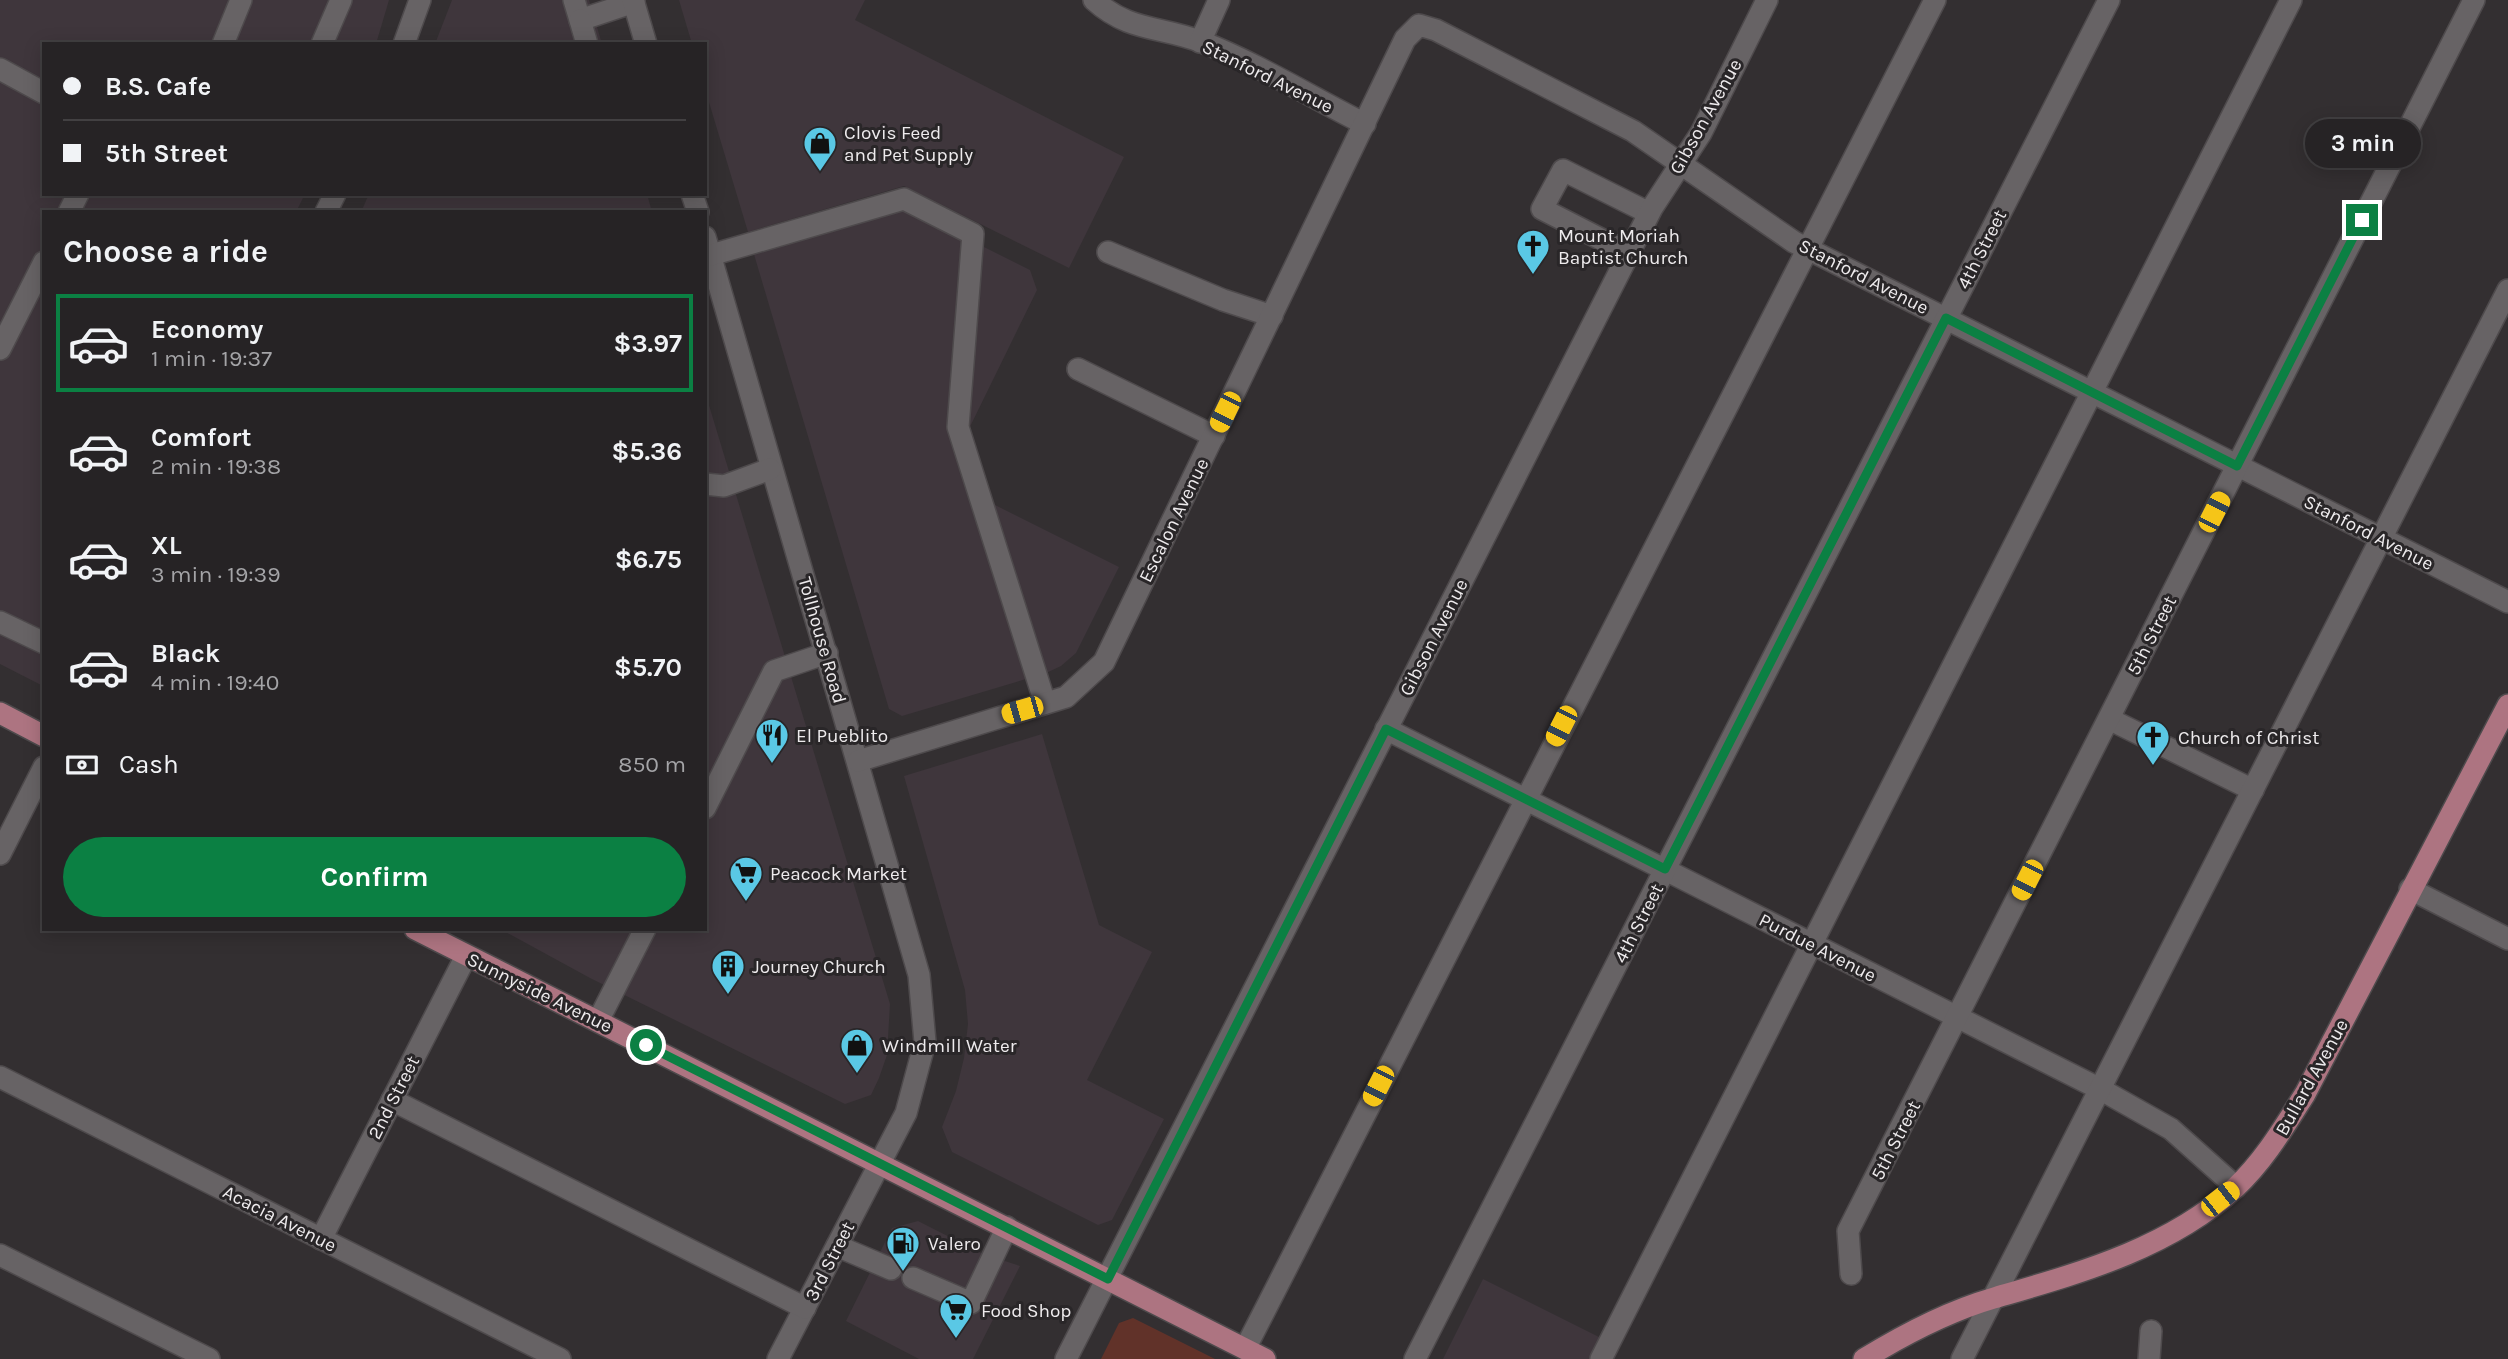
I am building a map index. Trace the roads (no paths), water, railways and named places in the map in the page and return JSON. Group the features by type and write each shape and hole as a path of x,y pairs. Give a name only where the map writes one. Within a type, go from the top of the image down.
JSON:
{"main road":[{"name":"Bullard Avenue","path":"1864,1359 1889,1344 1993,1298 2036,1288 2136,1251 2178,1230 2236,1187 2270,1149 2305,1094 2508,705"},
{"path":"0,713 42,735"},
{"name":"Sunnyside Avenue","path":"419,931 1265,1359"}],"street":[{"path":"224,42 241,0"},
{"path":"324,42 341,0"},
{"path":"405,42 420,0"},
{"name":"Stanford Avenue","path":"1094,0 1110,14 1137,27 1200,42 1365,124"},
{"path":"1200,42 1219,0"},
{"name":"Gibson Avenue","path":"1108,1279 1649,213 1701,133 1767,0"},
{"path":"1244,1349 1934,0"},
{"name":"4th Street","path":"1415,1359 2109,0"},
{"path":"1601,1359 2291,0"},
{"name":"5th Street","path":"1851,1274 1849,1231 2474,0"},
{"path":"586,42 577,10 634,1 645,42"},
{"name":"Stanford Avenue","path":"1419,25 1436,30 1633,131 1806,248 2508,602"},
{"name":"Escalon Avenue","path":"858,761 1066,697 1104,662 1405,39 1419,25"},
{"path":"0,69 42,92"},
{"path":"1629,253 1542,209 1563,170 1649,213"},
{"path":"708,246 904,199 973,234 958,427 1045,703"},
{"name":"Tollhouse Road","path":"708,246 770,469 827,653 919,975 925,1016 925,1042 919,1075 906,1113 880,1162"},
{"path":"1108,253 1223,300 1272,316"},
{"path":"0,348 42,266"},
{"path":"1962,1359 2508,290"},
{"path":"1078,369 1214,436"},
{"path":"707,484 724,486 770,469"},
{"path":"0,622 42,642"},
{"path":"707,804 774,671 827,653"},
{"path":"2109,719 2252,790"},
{"name":"Purdue Avenue","path":"1386,729 1812,943 1956,1019 2100,1089 2171,1129 2236,1187"},
{"path":"0,854 42,772"},
{"path":"2410,889 2508,939"},
{"path":"598,1021 644,931"},
{"name":"2nd Street","path":"321,1239 466,956"},
{"name":"Acacia Avenue","path":"0,1077 560,1359"},
{"path":"392,1100 805,1308"},
{"name":"3rd Street","path":"778,1359 880,1162"},
{"path":"913,1278 971,1303 1007,1227"},
{"path":"837,1246 891,1269"},
{"path":"0,1255 209,1359"},
{"path":"1066,1359 1108,1279"},
{"path":"2148,1359 2151,1331"}],"place":[{"name":"Clovis Feed and Pet Supply","path":"820,173"},
{"name":"Mount Moriah Baptist Church","path":"1533,276"},
{"name":"El Pueblito","path":"772,765"},
{"name":"Church of Christ","path":"2153,767"},
{"name":"Peacock Market","path":"746,903"},
{"name":"Journey Church","path":"728,996"},
{"name":"Windmill Water","path":"857,1075"},
{"name":"Valero","path":"903,1273"},
{"name":"Food Shop","path":"956,1340"}]}
